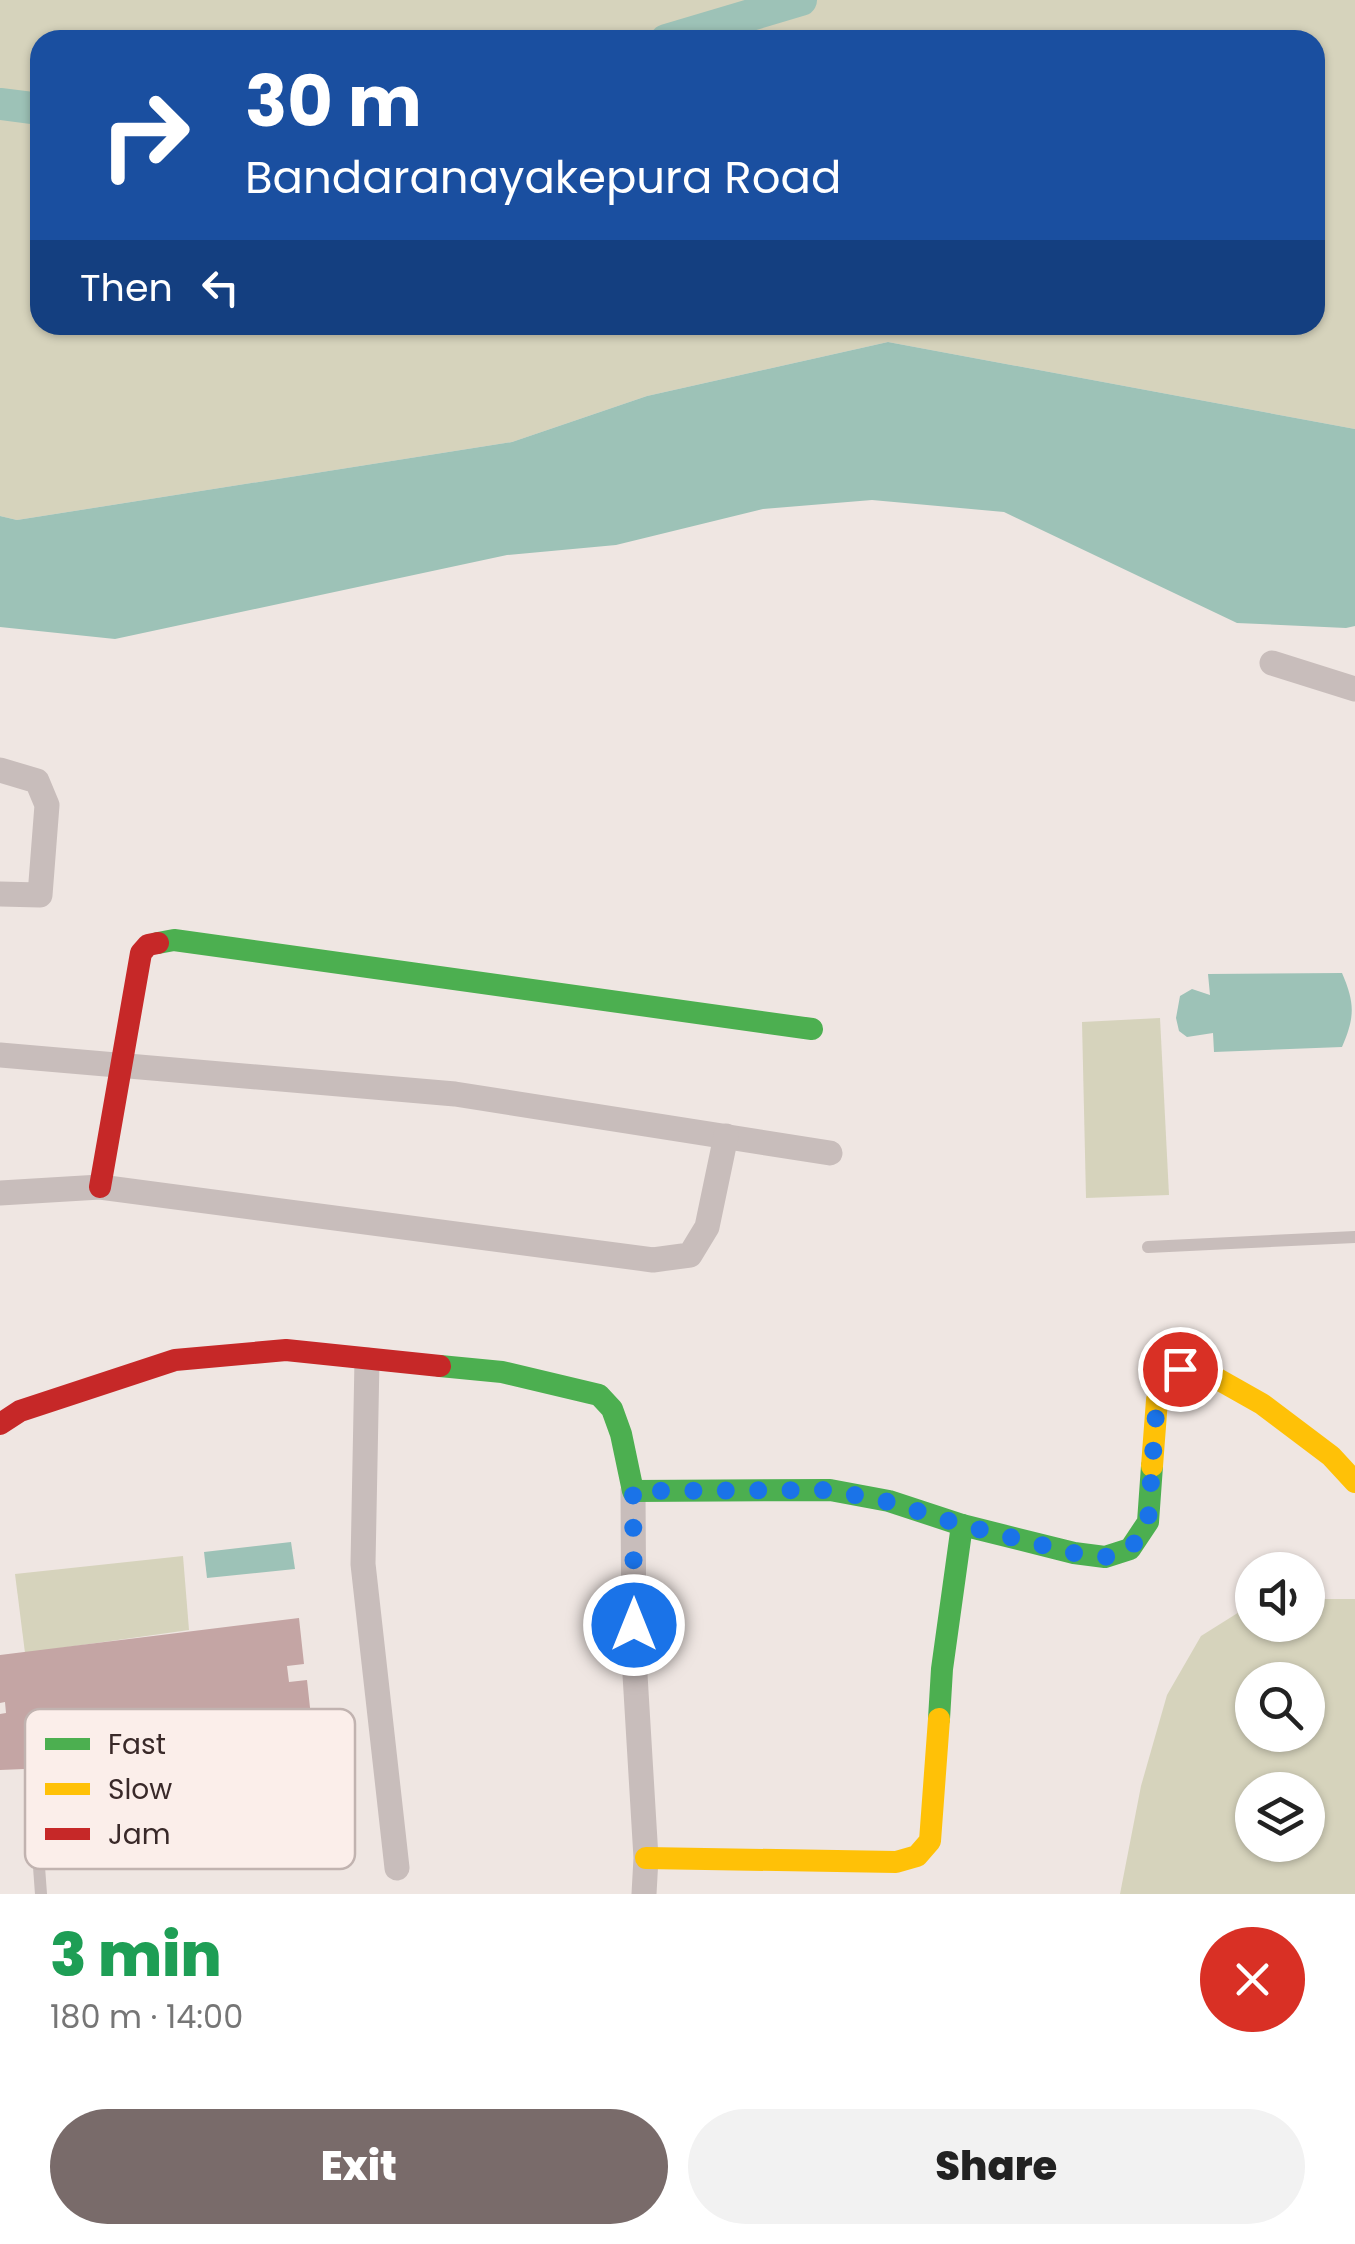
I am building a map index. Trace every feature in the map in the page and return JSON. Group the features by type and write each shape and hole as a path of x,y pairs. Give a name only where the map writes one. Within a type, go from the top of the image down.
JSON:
{"street":[{"path":"1272,664 1355,688"},
{"path":"0,770 37,781 47,805 40,895 0,894"},
{"path":"100,1187 141,953 148,946 174,940 812,1029"},
{"path":"0,1055 455,1094 830,1153"},
{"path":"0,1193 100,1187 653,1260 690,1254 707,1227 726,1136"},
{"path":"0,1424 20,1411 175,1360 286,1350 502,1372 599,1395 612,1409 621,1434 633,1491 634,1658 646,1858 644,1894"},
{"path":"367,1360 362,1564 396,1868"},
{"path":"633,1491 830,1490 889,1502 1074,1553 1105,1557 1130,1550 1148,1522 1157,1400 1180,1369 1200,1369 1262,1404 1331,1456 1355,1482"},
{"path":"646,1858 896,1862 918,1856 930,1841 942,1668 962,1525"}],"lane":[{"path":"1148,1247 1355,1237"},
{"path":"39,1869 41,1894"}],"shaded area":[{"path":"0,0 1355,0 1355,429 888,342 647,396 512,442 17,520 0,516"},
{"path":"1160,1018 1169,1195 1086,1198 1082,1022"},
{"path":"183,1556 189,1630 25,1653 15,1574"},
{"path":"1325,1599 1355,1599 1355,1894 1120,1894 1141,1786 1167,1695 1201,1636 1235,1615 1235,1642 1325,1642"}],"water":[{"path":"888,342 1355,429 1355,626 1237,623 1004,512 872,500 763,509 616,545 507,555 115,639 0,627 0,516 17,520 512,442 647,396"},
{"path":"1342,973 1352,1010 1342,1047 1214,1052 1213,1033 1187,1037 1179,1031 1176,1018 1180,996 1192,989 1210,995 1208,974"},
{"path":"291,1542 295,1569 207,1578 204,1552"}],"building":[{"path":"299,1618 304,1664 287,1666 289,1682 307,1680 310,1709 25,1709 25,1769 0,1770 0,1714 6,1713 5,1702 0,1703 0,1655"}],"waterway":[{"path":"700,30 801,0"},
{"path":"0,104 30,108"}],"traffic: fast":[{"path":"158,943 174,940 812,1029"},
{"path":"440,1366 502,1372 599,1395 612,1409 621,1434 633,1491 830,1490 889,1501 962,1525 1074,1553 1105,1557 1130,1549 1148,1522 1152,1466"},
{"path":"939,1719 962,1525"}],"traffic: slow":[{"path":"1152,1466 1157,1400 1172,1375 1181,1369 1200,1369 1262,1404 1331,1456 1355,1482"},
{"path":"646,1858 896,1862 917,1856 930,1841 939,1719"}],"traffic: jam":[{"path":"100,1187 141,953 148,945 158,943"},
{"path":"0,1424 20,1411 175,1360 286,1350 440,1366"}],"route":[{"path":"634,1625 633,1491 830,1490 889,1502 1074,1553 1105,1557 1130,1550 1148,1522 1157,1400 1180,1369"}]}
